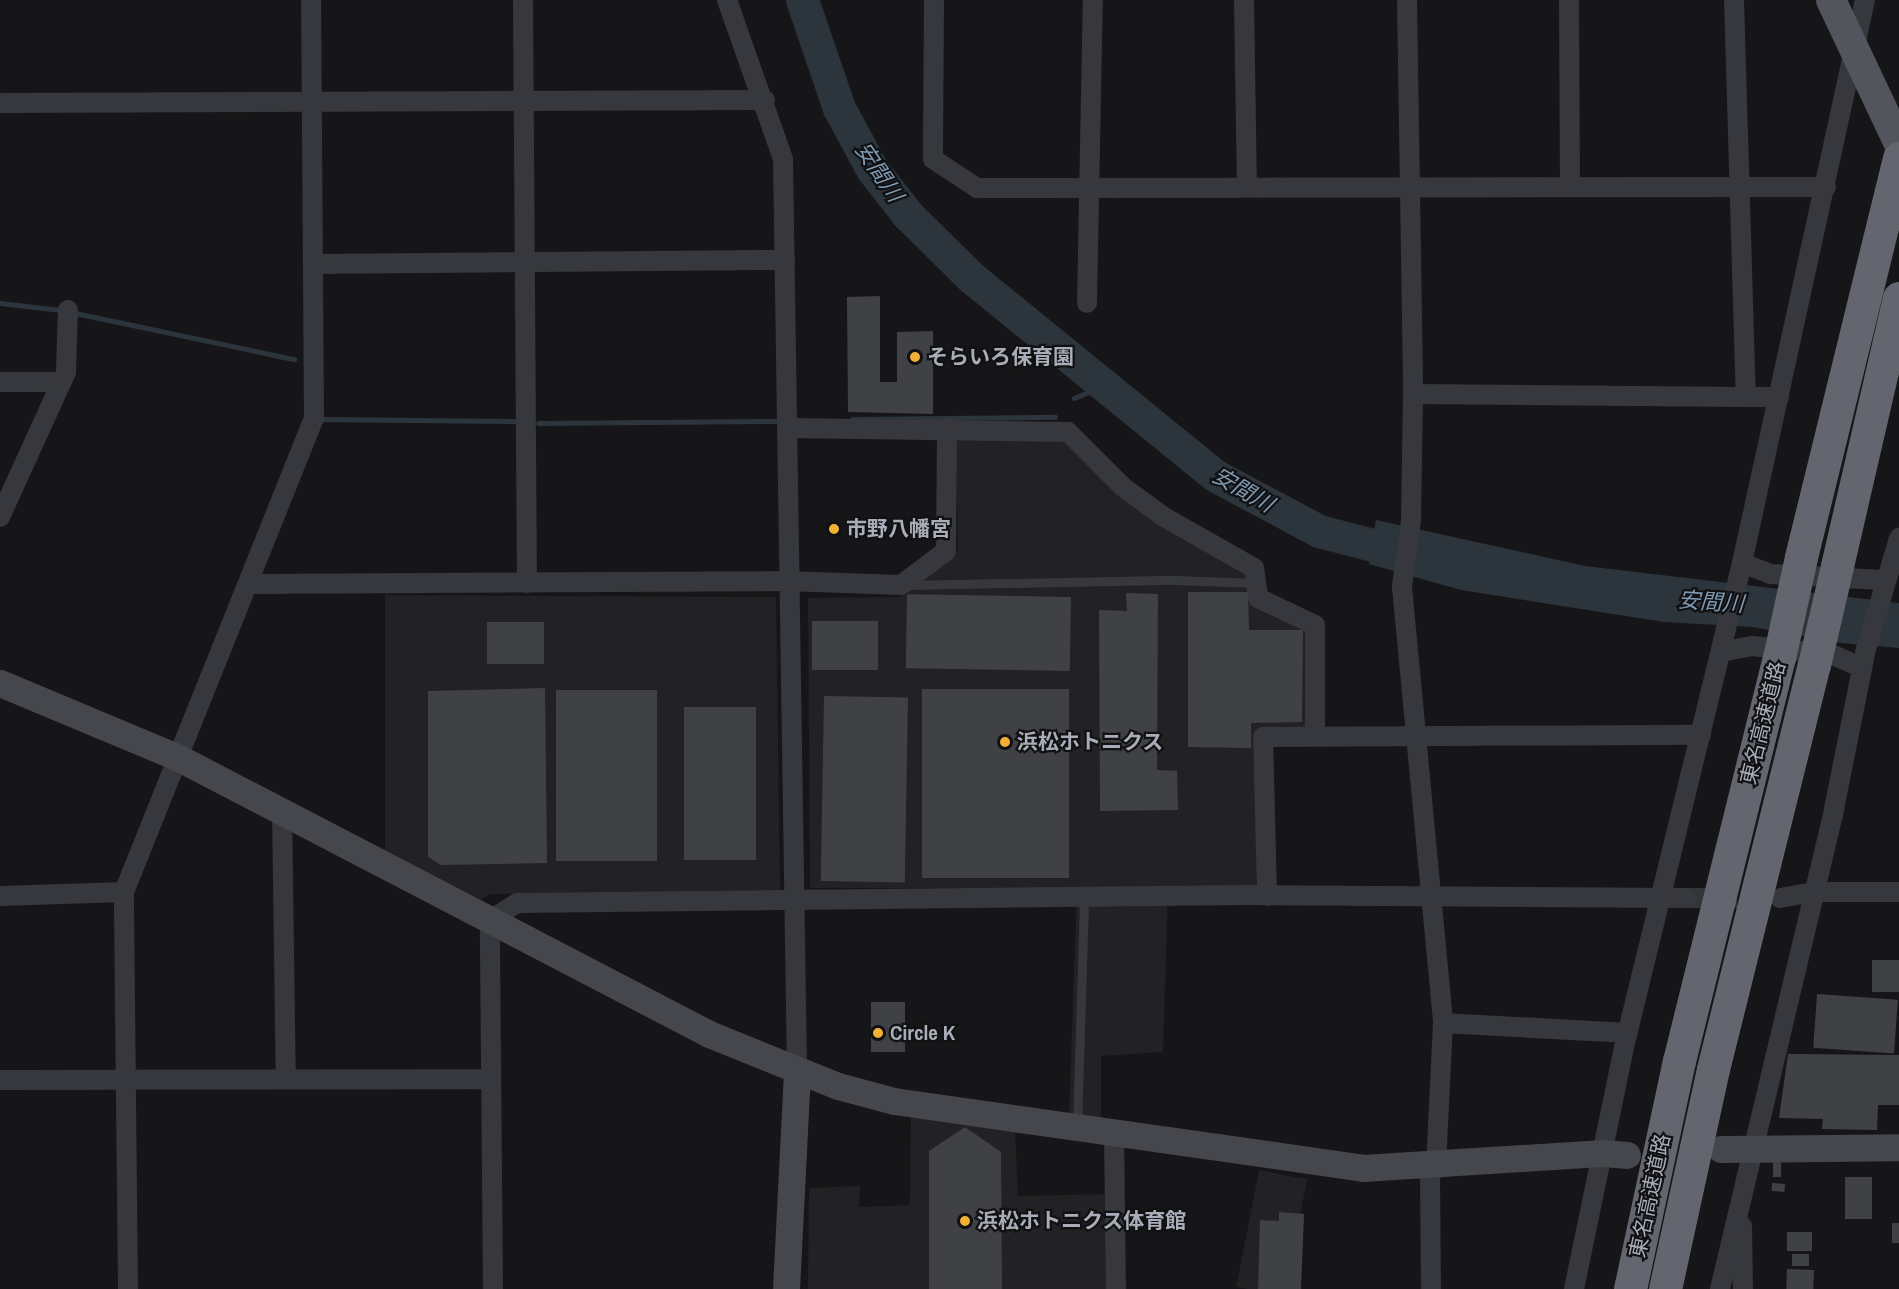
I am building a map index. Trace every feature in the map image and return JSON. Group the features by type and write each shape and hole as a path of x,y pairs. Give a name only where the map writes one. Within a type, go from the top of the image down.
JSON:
{"highway":[{"name":"東名高速道路","path":"1630,1289 1679,1061 1899,158"},
{"name":"東名高速道路","path":"1665,1289 1713,1069 1814,665 1899,298"}],"main road":[{"path":"1831,0 1899,144"}],"street":[{"path":"128,1289 124,892 177,757 251,584 314,418 311,0"},
{"path":"523,0 527,583"},
{"path":"727,0 765,100 783,159 788,428 787,581 797,1072 786,1289"},
{"path":"934,0 933,159 977,189 1090,191 1247,185 1570,184 1826,187"},
{"path":"1087,303 1093,0"},
{"path":"1244,0 1247,185"},
{"path":"1407,0 1413,394 1411,520 1402,583 1413,740 1432,896 1443,1023 1436,1164 1430,1177 1431,1289"},
{"path":"1569,0 1570,184"},
{"path":"1734,0 1737,186 1746,397"},
{"path":"1574,1289 1615,1154 1628,1033 1741,566 1762,453 1779,397 1865,0"},
{"path":"0,103 765,100"},
{"path":"314,264 785,261"},
{"path":"0,517 66,372 68,310"},
{"path":"0,382 61,382"},
{"path":"1413,394 1779,397"},
{"path":"788,428 947,428 1068,432 1148,505 1254,568 1258,598 1315,625 1315,736"},
{"path":"251,584 787,581 901,585 946,550 947,428"},
{"path":"1720,1289 1742,1188 1815,892 1864,658 1882,585 1899,538"},
{"path":"1741,566 1771,574 1882,585"},
{"path":"1722,645 1864,658"},
{"path":"2,687 177,757 282,809 709,1034 797,1072 894,1101 1363,1168 1615,1154"},
{"path":"1267,896 1263,737 1315,736 1413,740 1701,735"},
{"path":"282,809 286,1079"},
{"path":"0,896 124,892"},
{"path":"1780,898 1815,892 1899,892"},
{"path":"490,920 517,903 1084,896 1687,898"},
{"path":"490,920 493,1289"},
{"path":"1443,1023 1628,1033"},
{"path":"0,1080 491,1079"},
{"path":"1114,1131 1116,1289"},
{"path":"1721,1149 1899,1147"},
{"path":"1742,1188 1743,1289"}],"lane":[{"path":"901,585 1176,580 1257,584"},
{"path":"1077,1126 1084,896"}],"shaded area":[{"path":"1062,439 1250,572 1251,591 1308,628 1308,730 1258,733 1256,888 1168,889 1163,1052 1101,1056 1101,1122 1069,1118 1077,888 810,888 808,598 900,597 958,550 956,440"},
{"path":"385,595 776,597 780,890 490,894 481,900 385,851"},
{"path":"911,1113 1015,1129 1018,1196 1111,1194 1111,1289 808,1289 809,1188 860,1186 859,1207 910,1205"},
{"path":"1259,1170 1307,1179 1286,1289 1236,1287"}],"water":[{"path":"1376,520 1585,566 1899,603 1899,648 1841,643 1752,627 1664,622 1461,590 1369,564"}],"building":[{"name":"そらいろ保育園","path":"880,296 880,382 897,382 897,332 933,331 933,414 848,412 847,297"},
{"path":"1188,592 1248,592 1249,630 1303,630 1302,722 1251,723 1251,748 1188,747"},
{"path":"1126,593 1158,594 1157,770 1177,771 1178,810 1100,811 1099,610 1127,611"},
{"path":"907,594 1071,597 1070,671 906,668"},
{"path":"812,621 878,621 878,670 812,670"},
{"path":"487,622 544,622 544,664 487,664"},
{"path":"545,688 547,863 441,865 428,857 428,691"},
{"path":"922,689 1069,689 1069,878 922,878"},
{"path":"556,690 657,690 657,861 556,861"},
{"path":"824,696 908,697 905,882 821,881"},
{"path":"684,707 756,707 756,860 684,860"},
{"path":"1872,960 1899,960 1899,992 1872,992"},
{"path":"1817,994 1898,1000 1894,1054 1813,1048"},
{"path":"871,1002 905,1002 905,1052 871,1052"},
{"path":"1788,1054 1899,1055 1899,1105 1878,1105 1877,1130 1822,1129 1823,1119 1779,1118"},
{"name":"浜松ホトニクス体育館","path":"965,1127 1001,1152 1002,1289 929,1289 929,1151"},
{"path":"1773,1162 1781,1162 1781,1177 1773,1177"},
{"path":"1845,1177 1872,1177 1872,1219 1845,1219"},
{"path":"1772,1183 1785,1184 1784,1192 1771,1191"},
{"path":"1279,1212 1304,1214 1301,1289 1258,1289 1260,1220 1279,1221"},
{"path":"1892,1223 1899,1223 1899,1243 1892,1243"},
{"path":"1787,1232 1812,1232 1812,1251 1787,1251"},
{"path":"1792,1254 1809,1254 1809,1266 1792,1266"},
{"path":"1787,1269 1814,1270 1813,1289 1786,1289"}],"waterway":[{"name":"安間川","path":"802,0 839,108 872,169 907,214 972,278 1216,476 1319,531 1415,556"},
{"path":"0,303 61,310"},
{"path":"75,313 294,359"},
{"path":"1074,398 1105,385"},
{"path":"852,419 1055,417"},
{"path":"321,419 517,421"},
{"path":"538,423 775,421"}],"tunnel":[{"path":"1687,898 1765,898"}],"place":[{"name":"そらいろ保育園","path":"915,357"},
{"name":"市野八幡宮","path":"834,529"},
{"name":"浜松ホトニクス","path":"1005,742"},
{"name":"Circle K","path":"878,1033"},
{"name":"浜松ホトニクス体育館","path":"965,1221"}]}
